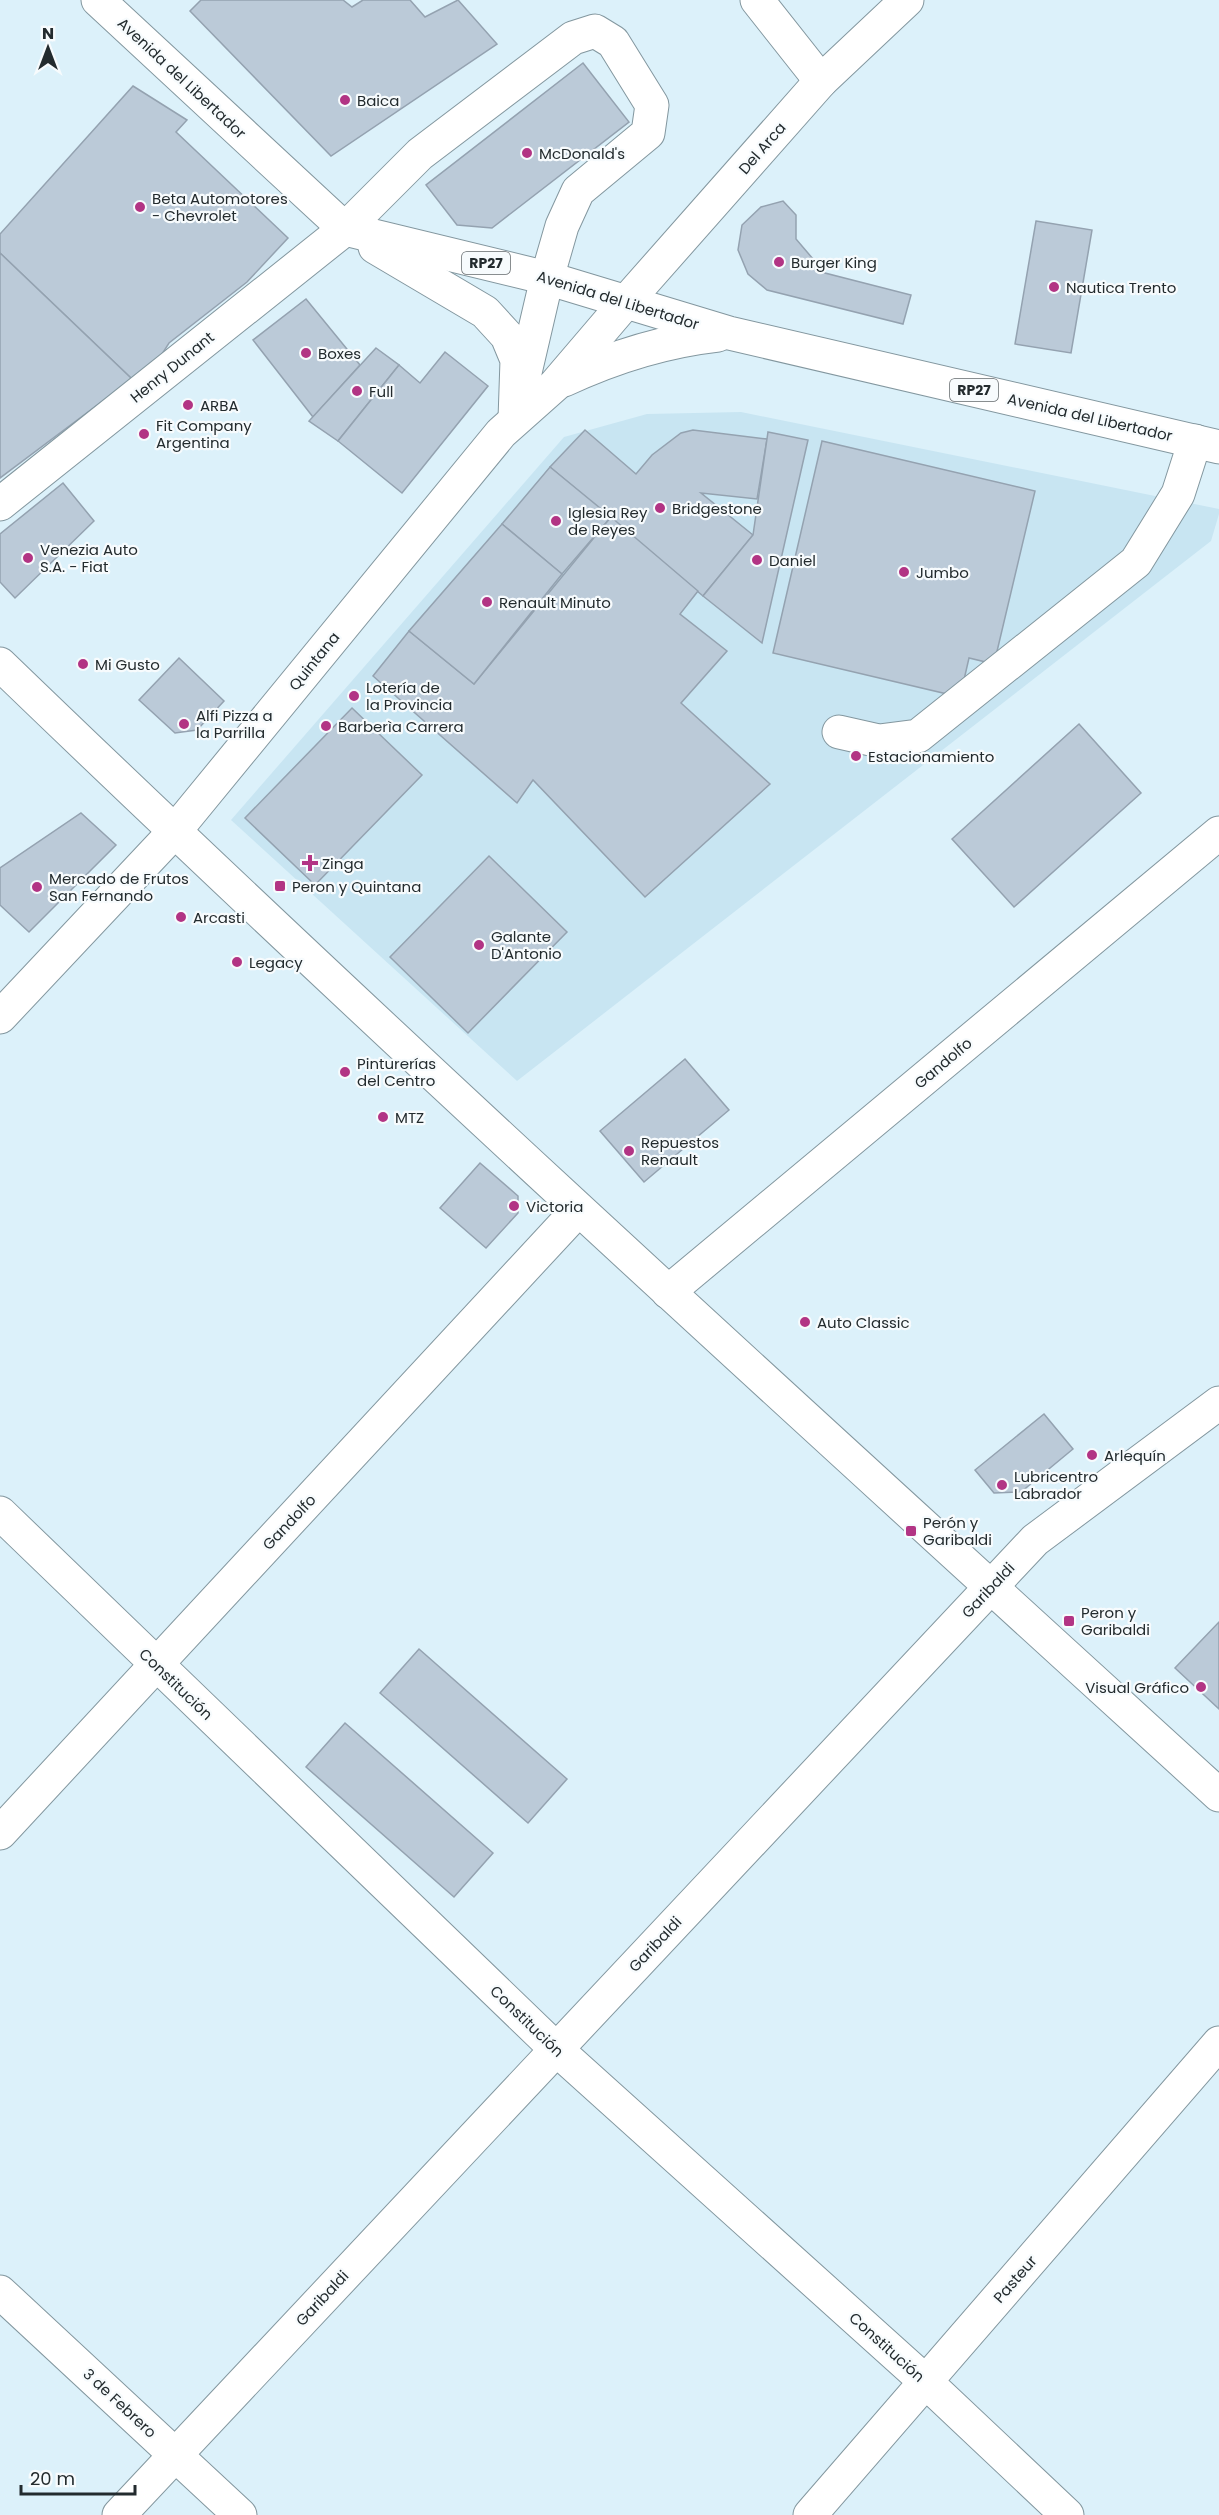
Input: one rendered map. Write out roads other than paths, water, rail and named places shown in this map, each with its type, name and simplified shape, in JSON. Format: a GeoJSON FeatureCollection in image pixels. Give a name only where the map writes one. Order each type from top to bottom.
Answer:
{"type":"FeatureCollection","features":[{"type":"Feature","properties":{"kind":"street","name":"Avenida del Libertador"},"geometry":{"type":"LineString","coordinates":[[98,0],[345,229],[547,278],[729,333],[1207,444]]}},
{"type":"Feature","properties":{"kind":"street"},"geometry":{"type":"LineString","coordinates":[[757,0],[821,81]]}},
{"type":"Feature","properties":{"kind":"street","name":"Del Arca"},"geometry":{"type":"LineString","coordinates":[[625,303],[821,81],[907,0]]}},
{"type":"Feature","properties":{"kind":"street","name":"Henry Dunant"},"geometry":{"type":"LineString","coordinates":[[0,504],[345,229],[420,154],[573,38],[596,31],[613,42],[652,105],[648,133],[578,192],[562,226],[547,278],[515,419]]}},
{"type":"Feature","properties":{"kind":"street","name":"RP27"},"geometry":{"type":"LineString","coordinates":[[345,229],[485,312],[500,328],[507,336],[517,360],[515,419]]}},
{"type":"Feature","properties":{"kind":"street","name":"Quintana"},"geometry":{"type":"LineString","coordinates":[[0,1017],[174,832],[501,433],[555,385],[625,303]]}},
{"type":"Feature","properties":{"kind":"street","name":"RP27"},"geometry":{"type":"LineString","coordinates":[[555,385],[590,368],[633,352],[692,338],[729,333]]}},
{"type":"Feature","properties":{"kind":"street"},"geometry":{"type":"LineString","coordinates":[[839,732],[879,741],[918,736],[1136,562],[1207,444]]}},
{"type":"Feature","properties":{"kind":"street"},"geometry":{"type":"LineString","coordinates":[[0,664],[174,832],[578,1210],[1219,1795]]}},
{"type":"Feature","properties":{"kind":"street","name":"Gandolfo"},"geometry":{"type":"LineString","coordinates":[[668,1292],[1219,833]]}},
{"type":"Feature","properties":{"kind":"street","name":"Gandolfo"},"geometry":{"type":"LineString","coordinates":[[0,1833],[578,1210]]}},
{"type":"Feature","properties":{"kind":"street","name":"Garibaldi"},"geometry":{"type":"LineString","coordinates":[[119,2515],[1035,1540],[1219,1403]]}},
{"type":"Feature","properties":{"kind":"street","name":"Constitución"},"geometry":{"type":"LineString","coordinates":[[0,1513],[556,2049],[926,2382],[1067,2515]]}},
{"type":"Feature","properties":{"kind":"street","name":"Pasteur"},"geometry":{"type":"LineString","coordinates":[[810,2515],[1219,2043]]}},
{"type":"Feature","properties":{"kind":"street","name":"3 de Febrero"},"geometry":{"type":"LineString","coordinates":[[0,2292],[240,2515]]}},
{"type":"Feature","properties":{"kind":"place","name":"Baica"},"geometry":{"type":"Point","coordinates":[345,100]}},
{"type":"Feature","properties":{"kind":"place","name":"McDonald's"},"geometry":{"type":"Point","coordinates":[527,153]}},
{"type":"Feature","properties":{"kind":"place","name":"Beta Automotores - Chevrolet"},"geometry":{"type":"Point","coordinates":[140,207]}},
{"type":"Feature","properties":{"kind":"place","name":"Burger King"},"geometry":{"type":"Point","coordinates":[779,262]}},
{"type":"Feature","properties":{"kind":"place","name":"Nautica Trento"},"geometry":{"type":"Point","coordinates":[1054,287]}},
{"type":"Feature","properties":{"kind":"place","name":"Boxes"},"geometry":{"type":"Point","coordinates":[306,353]}},
{"type":"Feature","properties":{"kind":"place","name":"Full"},"geometry":{"type":"Point","coordinates":[357,391]}},
{"type":"Feature","properties":{"kind":"place","name":"ARBA"},"geometry":{"type":"Point","coordinates":[188,405]}},
{"type":"Feature","properties":{"kind":"place","name":"Fit Company Argentina"},"geometry":{"type":"Point","coordinates":[144,434]}},
{"type":"Feature","properties":{"kind":"place","name":"Bridgestone"},"geometry":{"type":"Point","coordinates":[660,508]}},
{"type":"Feature","properties":{"kind":"place","name":"Iglesia Rey de Reyes"},"geometry":{"type":"Point","coordinates":[556,521]}},
{"type":"Feature","properties":{"kind":"place","name":"Venezia Auto S.A. - Fiat"},"geometry":{"type":"Point","coordinates":[28,558]}},
{"type":"Feature","properties":{"kind":"place","name":"Daniel"},"geometry":{"type":"Point","coordinates":[757,560]}},
{"type":"Feature","properties":{"kind":"place","name":"Jumbo"},"geometry":{"type":"Point","coordinates":[904,572]}},
{"type":"Feature","properties":{"kind":"place","name":"Renault Minuto"},"geometry":{"type":"Point","coordinates":[487,602]}},
{"type":"Feature","properties":{"kind":"place","name":"Mi Gusto"},"geometry":{"type":"Point","coordinates":[83,664]}},
{"type":"Feature","properties":{"kind":"place","name":"Lotería de la Provincia"},"geometry":{"type":"Point","coordinates":[354,696]}},
{"type":"Feature","properties":{"kind":"place","name":"Alfi Pizza a la Parrilla"},"geometry":{"type":"Point","coordinates":[184,724]}},
{"type":"Feature","properties":{"kind":"place","name":"Barberìa Carrera"},"geometry":{"type":"Point","coordinates":[326,726]}},
{"type":"Feature","properties":{"kind":"place","name":"Estacionamiento"},"geometry":{"type":"Point","coordinates":[856,756]}},
{"type":"Feature","properties":{"kind":"place","name":"Zinga"},"geometry":{"type":"Point","coordinates":[310,863]}},
{"type":"Feature","properties":{"kind":"place","name":"Peron y Quintana"},"geometry":{"type":"Point","coordinates":[280,886]}},
{"type":"Feature","properties":{"kind":"place","name":"Mercado de Frutos San Fernando"},"geometry":{"type":"Point","coordinates":[37,887]}},
{"type":"Feature","properties":{"kind":"place","name":"Arcasti"},"geometry":{"type":"Point","coordinates":[181,917]}},
{"type":"Feature","properties":{"kind":"place","name":"Galante D'Antonio"},"geometry":{"type":"Point","coordinates":[479,945]}},
{"type":"Feature","properties":{"kind":"place","name":"Legacy"},"geometry":{"type":"Point","coordinates":[237,962]}},
{"type":"Feature","properties":{"kind":"place","name":"Pinturerías del Centro"},"geometry":{"type":"Point","coordinates":[345,1072]}},
{"type":"Feature","properties":{"kind":"place","name":"MTZ"},"geometry":{"type":"Point","coordinates":[383,1117]}},
{"type":"Feature","properties":{"kind":"place","name":"Repuestos Renault"},"geometry":{"type":"Point","coordinates":[629,1151]}},
{"type":"Feature","properties":{"kind":"place","name":"Victoria"},"geometry":{"type":"Point","coordinates":[514,1206]}},
{"type":"Feature","properties":{"kind":"place","name":"Auto Classic"},"geometry":{"type":"Point","coordinates":[805,1322]}},
{"type":"Feature","properties":{"kind":"place","name":"Arlequín"},"geometry":{"type":"Point","coordinates":[1092,1455]}},
{"type":"Feature","properties":{"kind":"place","name":"Lubricentro Labrador"},"geometry":{"type":"Point","coordinates":[1002,1485]}},
{"type":"Feature","properties":{"kind":"place","name":"Perón y Garibaldi"},"geometry":{"type":"Point","coordinates":[911,1531]}},
{"type":"Feature","properties":{"kind":"place","name":"Peron y Garibaldi"},"geometry":{"type":"Point","coordinates":[1069,1621]}},
{"type":"Feature","properties":{"kind":"place","name":"Visual Gráfico"},"geometry":{"type":"Point","coordinates":[1201,1687]}}]}
